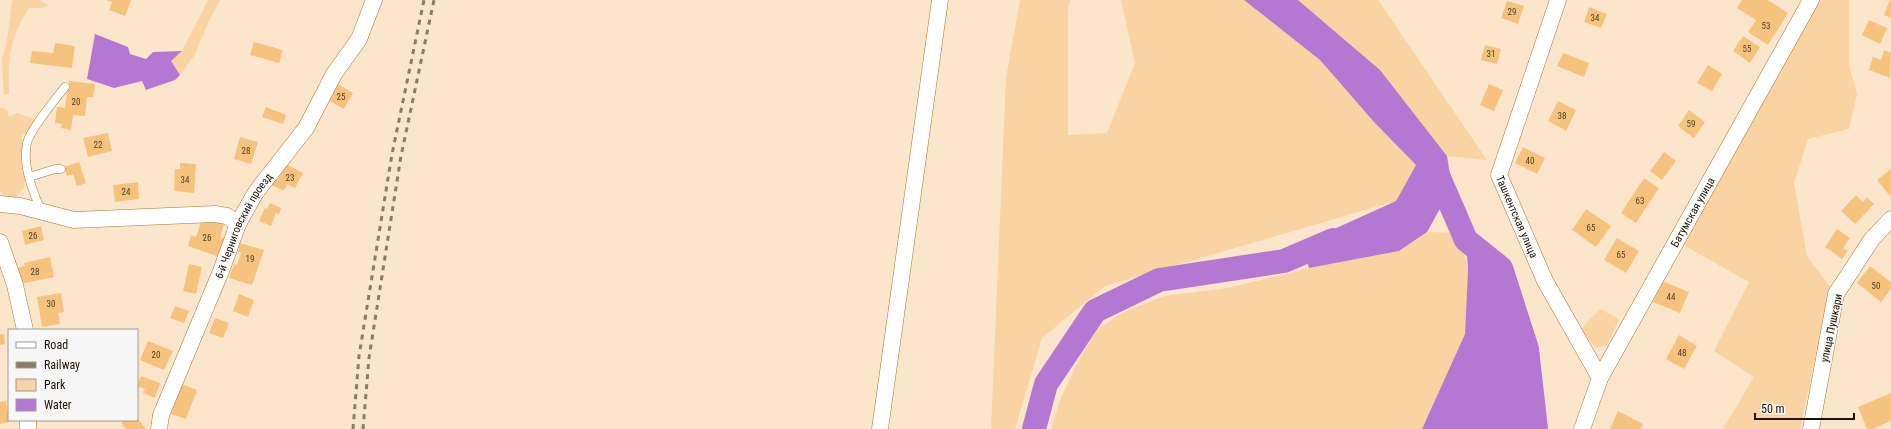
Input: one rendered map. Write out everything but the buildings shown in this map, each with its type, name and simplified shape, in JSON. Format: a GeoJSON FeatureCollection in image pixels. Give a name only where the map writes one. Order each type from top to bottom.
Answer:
{"type":"FeatureCollection","features":[{"type":"Feature","properties":{"kind":"street","name":"6-й Черниговский проезд"},"geometry":{"type":"LineString","coordinates":[[159,429],[161,415],[222,272],[238,224],[256,192],[306,128],[334,74],[359,39],[374,0]]}},
{"type":"Feature","properties":{"kind":"street"},"geometry":{"type":"LineString","coordinates":[[880,429],[940,0]]}},
{"type":"Feature","properties":{"kind":"street","name":"Ташкентская улица"},"geometry":{"type":"LineString","coordinates":[[1558,0],[1499,175],[1545,282],[1600,378]]}},
{"type":"Feature","properties":{"kind":"street","name":"Батумская улица"},"geometry":{"type":"LineString","coordinates":[[1582,429],[1600,378],[1804,2]]}},
{"type":"Feature","properties":{"kind":"street"},"geometry":{"type":"LineString","coordinates":[[0,204],[20,206],[74,220],[215,214],[227,216],[238,224]]}},
{"type":"Feature","properties":{"kind":"street","name":"улица Пушкари"},"geometry":{"type":"LineString","coordinates":[[1811,429],[1836,294],[1872,239],[1891,219]]}},
{"type":"Feature","properties":{"kind":"street"},"geometry":{"type":"LineString","coordinates":[[0,242],[15,285],[25,329]]}},
{"type":"Feature","properties":{"kind":"lane"},"geometry":{"type":"LineString","coordinates":[[41,212],[29,177],[26,156],[27,142],[49,107],[65,87]]}},
{"type":"Feature","properties":{"kind":"lane"},"geometry":{"type":"LineString","coordinates":[[29,177],[55,169],[61,169]]}},
{"type":"Feature","properties":{"kind":"green space"},"geometry":{"type":"Polygon","coordinates":[[[12,0],[39,0],[49,5],[42,8],[29,8],[22,19],[11,50],[9,94],[4,95],[2,60],[7,41],[12,0]]]}},
{"type":"Feature","properties":{"kind":"green space"},"geometry":{"type":"Polygon","coordinates":[[[208,0],[220,0],[208,23],[195,54],[180,75],[170,61],[182,51],[208,0]]]}},
{"type":"Feature","properties":{"kind":"green space"},"geometry":{"type":"Polygon","coordinates":[[[1020,0],[1070,0],[1068,8],[1068,135],[1107,133],[1135,63],[1121,0],[1244,0],[1320,60],[1374,122],[1416,165],[1396,201],[1105,286],[1042,338],[1015,429],[991,429],[1006,78],[1020,0]]]}},
{"type":"Feature","properties":{"kind":"green space"},"geometry":{"type":"Polygon","coordinates":[[[1298,0],[1378,0],[1487,160],[1447,156],[1380,70],[1298,0]]]}},
{"type":"Feature","properties":{"kind":"green space"},"geometry":{"type":"Polygon","coordinates":[[[1818,0],[1849,0],[1849,65],[1857,94],[1849,129],[1808,139],[1794,183],[1807,256],[1830,287],[1800,429],[1723,429],[1754,377],[1714,351],[1749,282],[1680,243],[1818,0]]]}},
{"type":"Feature","properties":{"kind":"green space"},"geometry":{"type":"Polygon","coordinates":[[[0,108],[7,109],[9,117],[17,113],[35,119],[30,132],[22,135],[22,147],[25,151],[25,186],[17,197],[8,199],[0,191],[0,108]]]}},
{"type":"Feature","properties":{"kind":"green space"},"geometry":{"type":"Polygon","coordinates":[[[1427,232],[1458,233],[1468,270],[1465,334],[1422,429],[1051,429],[1060,400],[1076,366],[1098,329],[1122,313],[1164,296],[1228,288],[1309,268],[1399,251],[1427,232]]]}},
{"type":"Feature","properties":{"kind":"green space"},"geometry":{"type":"Polygon","coordinates":[[[1600,309],[1619,319],[1607,345],[1596,348],[1581,329],[1600,309]]]}},
{"type":"Feature","properties":{"kind":"water"},"geometry":{"type":"Polygon","coordinates":[[[1244,0],[1298,0],[1380,70],[1447,156],[1452,187],[1427,232],[1399,251],[1309,268],[1301,244],[1396,201],[1416,165],[1374,122],[1320,60],[1244,0]]]}},
{"type":"Feature","properties":{"kind":"water"},"geometry":{"type":"Polygon","coordinates":[[[95,34],[128,47],[130,54],[146,59],[153,52],[182,51],[171,61],[180,75],[175,80],[146,90],[142,81],[114,88],[87,79],[95,34]]]}},
{"type":"Feature","properties":{"kind":"water"},"geometry":{"type":"Polygon","coordinates":[[[1466,240],[1502,268],[1527,349],[1536,429],[1422,429],[1465,334],[1468,270],[1466,240]]]}},
{"type":"Feature","properties":{"kind":"waterway"},"geometry":{"type":"LineString","coordinates":[[1434,166],[1466,240],[1501,268],[1527,349],[1536,429]]}},
{"type":"Feature","properties":{"kind":"waterway"},"geometry":{"type":"LineString","coordinates":[[1034,429],[1046,384],[1095,311],[1159,280],[1284,261],[1333,240]]}},
{"type":"Feature","properties":{"kind":"railway"},"geometry":{"type":"LineString","coordinates":[[353,429],[359,356],[392,154],[424,0]]}},
{"type":"Feature","properties":{"kind":"railway"},"geometry":{"type":"LineString","coordinates":[[363,429],[369,358],[401,156],[434,0]]}}]}
